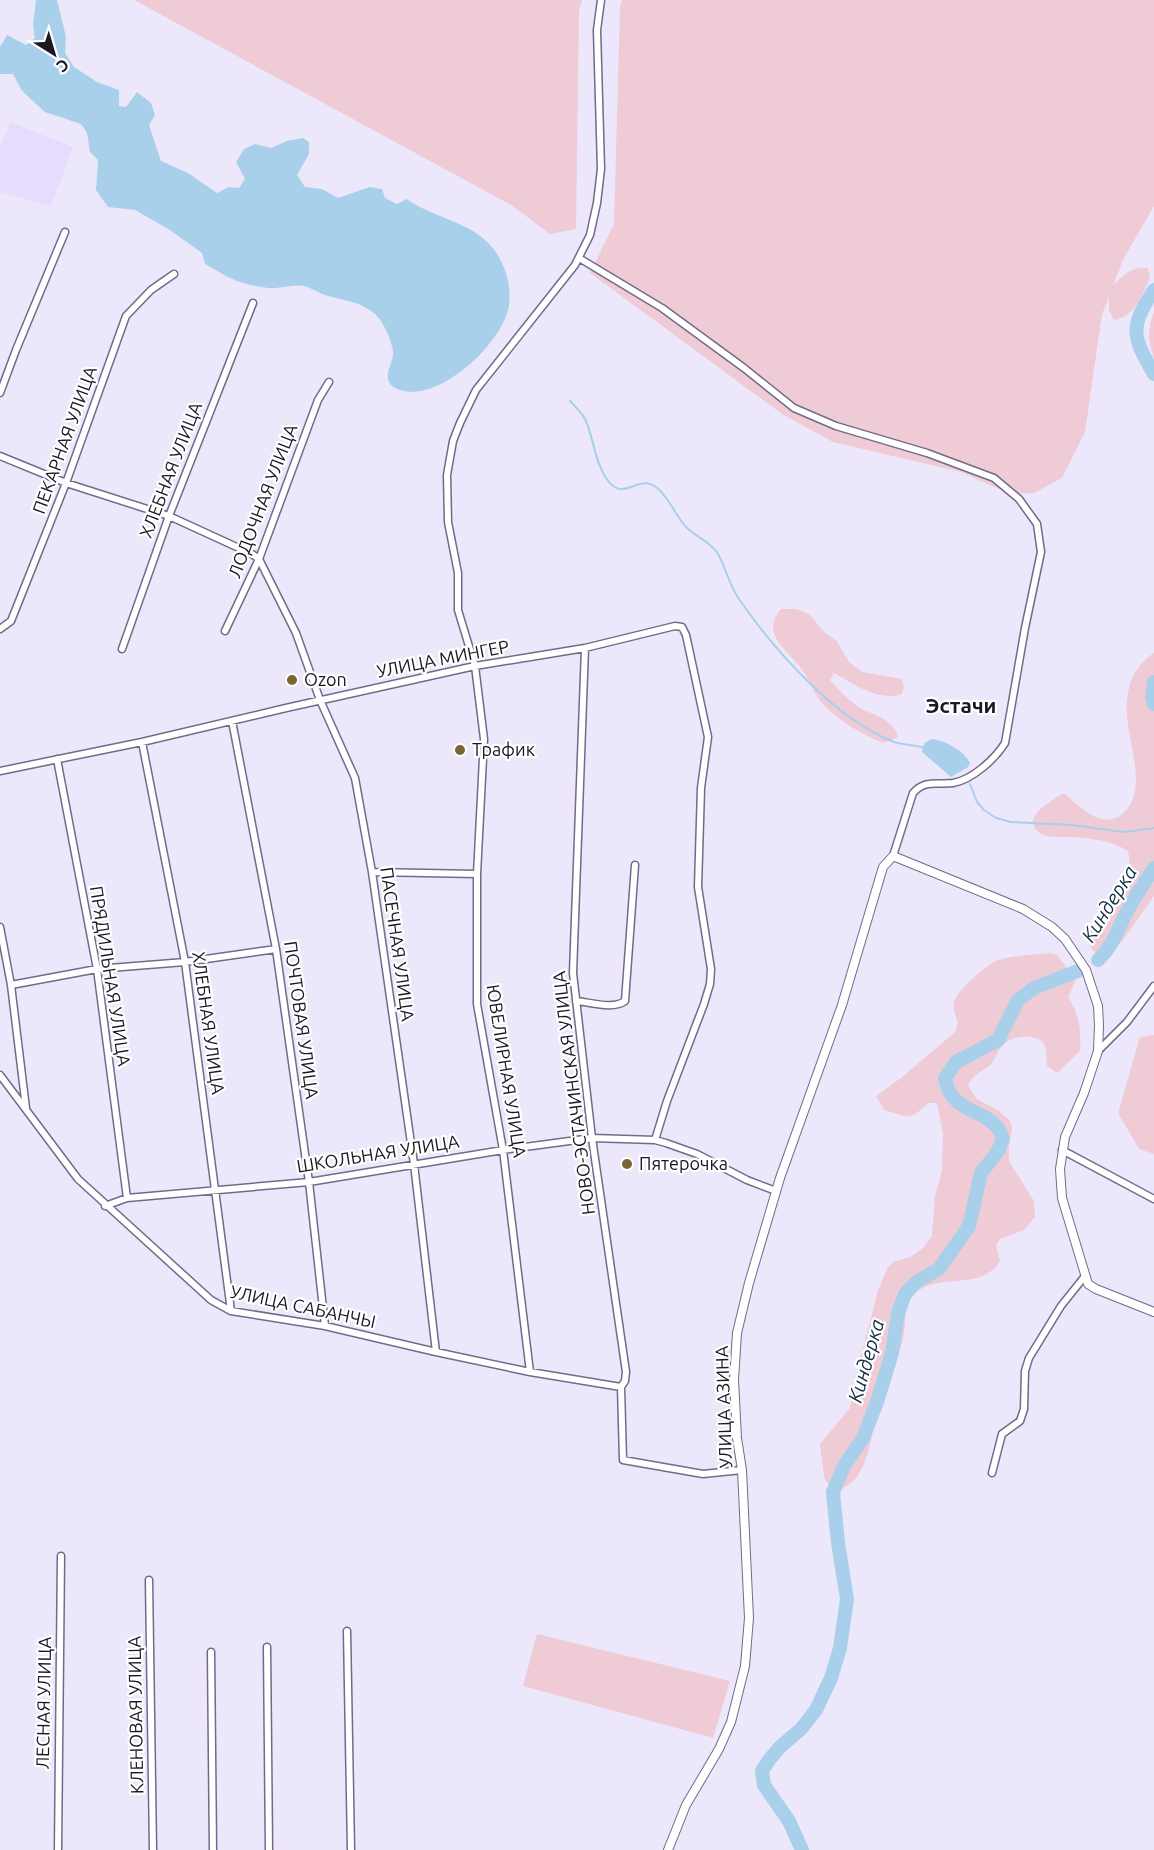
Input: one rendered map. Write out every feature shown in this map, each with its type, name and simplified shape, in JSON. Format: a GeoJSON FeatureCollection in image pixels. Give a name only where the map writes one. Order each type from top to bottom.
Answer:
{"type":"FeatureCollection","features":[{"type":"Feature","properties":{"kind":"street","name":"ЮВЕЛИРНАЯ УЛИЦА"},"geometry":{"type":"LineString","coordinates":[[530,1372],[503,1150],[477,1004],[477,873],[484,739],[475,666],[459,610],[458,573],[448,522],[447,475],[453,441],[476,390],[575,265],[590,235],[601,169],[597,30],[601,0]]}},
{"type":"Feature","properties":{"kind":"street"},"geometry":{"type":"LineString","coordinates":[[0,393],[65,232]]}},
{"type":"Feature","properties":{"kind":"street"},"geometry":{"type":"LineString","coordinates":[[579,258],[662,308],[794,408],[836,426],[927,453],[994,478],[1019,499],[1037,524],[1041,552],[1039,566],[1025,628],[1005,743],[996,757],[983,768],[955,783],[920,785],[913,793],[893,856],[1023,909],[1052,927],[1078,957],[1092,986],[1098,1005],[1100,1025],[1098,1051],[1062,1150],[1060,1169],[1062,1198],[1088,1284],[1154,1312]]}},
{"type":"Feature","properties":{"kind":"street","name":"ПЕКАРНАЯ УЛИЦА"},"geometry":{"type":"LineString","coordinates":[[0,629],[11,621],[66,483],[126,316],[150,290],[174,274]]}},
{"type":"Feature","properties":{"kind":"street","name":"ХЛЕБНАЯ УЛИЦА"},"geometry":{"type":"LineString","coordinates":[[122,649],[169,516],[253,303]]}},
{"type":"Feature","properties":{"kind":"street","name":"ЛОДОЧНАЯ УЛИЦА"},"geometry":{"type":"LineString","coordinates":[[225,631],[260,559],[318,400],[329,382]]}},
{"type":"Feature","properties":{"kind":"street"},"geometry":{"type":"LineString","coordinates":[[0,456],[66,483],[169,516],[260,559]]}},
{"type":"Feature","properties":{"kind":"street","name":"ПАСЕЧНАЯ УЛИЦА"},"geometry":{"type":"LineString","coordinates":[[260,559],[297,633],[320,700],[355,778],[372,872],[414,1164],[436,1352]]}},
{"type":"Feature","properties":{"kind":"street","name":"УЛИЦА МИНГЕР"},"geometry":{"type":"LineString","coordinates":[[0,771],[142,742],[475,666],[585,648],[675,626],[682,627],[686,634],[708,736],[701,788],[698,887],[711,969],[710,984],[655,1140]]}},
{"type":"Feature","properties":{"kind":"street","name":"НОВО-ЭСТАЧИНСКАЯ УЛИЦА"},"geometry":{"type":"LineString","coordinates":[[585,648],[573,973],[592,1137],[626,1372],[625,1381],[621,1387]]}},
{"type":"Feature","properties":{"kind":"street","name":"ПОЧТОВАЯ УЛИЦА"},"geometry":{"type":"LineString","coordinates":[[232,721],[276,950],[309,1182],[325,1326]]}},
{"type":"Feature","properties":{"kind":"street","name":"ХЛЕБНАЯ УЛИЦА"},"geometry":{"type":"LineString","coordinates":[[142,742],[185,962],[231,1311]]}},
{"type":"Feature","properties":{"kind":"street","name":"ПРЯДИЛЬНАЯ УЛИЦА"},"geometry":{"type":"LineString","coordinates":[[57,759],[97,969],[127,1198]]}},
{"type":"Feature","properties":{"kind":"street","name":"УЛИЦА АЗИНА"},"geometry":{"type":"LineString","coordinates":[[668,1850],[686,1805],[719,1749],[731,1722],[745,1666],[749,1617],[742,1470],[735,1409],[736,1334],[776,1191],[842,1005],[883,867],[893,856]]}},
{"type":"Feature","properties":{"kind":"street"},"geometry":{"type":"LineString","coordinates":[[576,1001],[612,1005],[624,1001],[635,865]]}},
{"type":"Feature","properties":{"kind":"street"},"geometry":{"type":"LineString","coordinates":[[372,872],[477,873]]}},
{"type":"Feature","properties":{"kind":"street"},"geometry":{"type":"LineString","coordinates":[[0,927],[11,985],[26,1109]]}},
{"type":"Feature","properties":{"kind":"street"},"geometry":{"type":"LineString","coordinates":[[11,985],[97,969],[185,962],[276,950]]}},
{"type":"Feature","properties":{"kind":"street"},"geometry":{"type":"LineString","coordinates":[[1098,1051],[1127,1022],[1154,986]]}},
{"type":"Feature","properties":{"kind":"street","name":"УЛИЦА САБАНЧЫ"},"geometry":{"type":"LineString","coordinates":[[0,1075],[78,1179],[105,1206],[211,1300],[231,1311],[325,1326],[530,1372],[621,1387]]}},
{"type":"Feature","properties":{"kind":"street","name":"ШКОЛЬНАЯ УЛИЦА"},"geometry":{"type":"LineString","coordinates":[[105,1206],[127,1198],[309,1182],[592,1137],[655,1140],[697,1154],[747,1180],[776,1191]]}},
{"type":"Feature","properties":{"kind":"street"},"geometry":{"type":"LineString","coordinates":[[1062,1150],[1154,1199]]}},
{"type":"Feature","properties":{"kind":"street"},"geometry":{"type":"LineString","coordinates":[[992,1473],[1002,1434],[1020,1421],[1024,1409],[1025,1371],[1029,1358],[1061,1306],[1085,1276]]}},
{"type":"Feature","properties":{"kind":"street"},"geometry":{"type":"LineString","coordinates":[[621,1387],[623,1460],[703,1474],[742,1470]]}},
{"type":"Feature","properties":{"kind":"street","name":"ЛЕСНАЯ УЛИЦА"},"geometry":{"type":"LineString","coordinates":[[58,1850],[61,1556]]}},
{"type":"Feature","properties":{"kind":"street","name":"КЛЕНОВАЯ УЛИЦА"},"geometry":{"type":"LineString","coordinates":[[149,1580],[153,1850]]}},
{"type":"Feature","properties":{"kind":"street"},"geometry":{"type":"LineString","coordinates":[[347,1631],[351,1850]]}},
{"type":"Feature","properties":{"kind":"street"},"geometry":{"type":"LineString","coordinates":[[267,1647],[269,1850]]}},
{"type":"Feature","properties":{"kind":"street"},"geometry":{"type":"LineString","coordinates":[[211,1652],[213,1850]]}},
{"type":"Feature","properties":{"kind":"shaded area"},"geometry":{"type":"Polygon","coordinates":[[[134,0],[582,0],[579,11],[576,229],[550,234],[511,205],[134,0]]]}},
{"type":"Feature","properties":{"kind":"shaded area"},"geometry":{"type":"Polygon","coordinates":[[[622,0],[1154,0],[1154,206],[1124,258],[1113,285],[1128,272],[1137,268],[1148,268],[1150,278],[1133,310],[1121,318],[1114,320],[1109,311],[1109,297],[1102,314],[1085,432],[1062,478],[1034,493],[1010,494],[961,472],[833,442],[782,414],[590,273],[614,224],[622,0]]]}},
{"type":"Feature","properties":{"kind":"shaded area"},"geometry":{"type":"Polygon","coordinates":[[[10,122],[73,147],[51,206],[0,192],[0,149],[10,122]]]}},
{"type":"Feature","properties":{"kind":"shaded area"},"geometry":{"type":"Polygon","coordinates":[[[1154,311],[1154,358],[1149,334],[1154,311]]]}},
{"type":"Feature","properties":{"kind":"shaded area"},"geometry":{"type":"Polygon","coordinates":[[[781,609],[797,609],[810,615],[825,633],[837,641],[849,662],[862,672],[902,679],[904,686],[902,694],[893,696],[867,691],[834,673],[830,680],[862,709],[884,719],[893,726],[898,737],[883,743],[858,731],[827,709],[803,671],[777,640],[773,626],[781,609]]]}},
{"type":"Feature","properties":{"kind":"shaded area"},"geometry":{"type":"Polygon","coordinates":[[[1154,653],[1154,896],[1115,948],[1096,954],[1089,942],[1088,931],[1095,921],[1107,911],[1126,883],[1129,868],[1128,851],[1099,840],[1046,836],[1034,827],[1033,821],[1040,810],[1064,793],[1090,814],[1105,820],[1120,816],[1130,805],[1135,792],[1136,777],[1127,713],[1128,692],[1132,678],[1139,667],[1154,653]]]}},
{"type":"Feature","properties":{"kind":"shaded area"},"geometry":{"type":"Polygon","coordinates":[[[1050,953],[1057,955],[1076,980],[1068,997],[1079,1023],[1080,1051],[1057,1073],[1047,1066],[1046,1048],[1043,1043],[1029,1037],[1012,1039],[1002,1046],[991,1064],[975,1076],[968,1086],[977,1099],[999,1111],[1011,1122],[1009,1161],[1034,1201],[1035,1217],[1024,1230],[1000,1239],[996,1245],[1000,1261],[986,1275],[930,1285],[909,1297],[901,1346],[880,1395],[872,1438],[862,1468],[855,1480],[845,1487],[831,1490],[824,1477],[820,1444],[850,1408],[878,1290],[888,1267],[923,1248],[932,1236],[935,1196],[942,1170],[943,1134],[937,1103],[928,1103],[917,1113],[904,1116],[884,1110],[876,1096],[955,1032],[958,1024],[954,1001],[978,974],[994,962],[1050,953]]]}},
{"type":"Feature","properties":{"kind":"shaded area"},"geometry":{"type":"Polygon","coordinates":[[[1154,1035],[1154,1154],[1139,1149],[1118,1113],[1140,1037],[1154,1035]]]}},
{"type":"Feature","properties":{"kind":"shaded area"},"geometry":{"type":"Polygon","coordinates":[[[537,1634],[730,1681],[713,1738],[523,1686],[537,1634]]]}},
{"type":"Feature","properties":{"kind":"water"},"geometry":{"type":"Polygon","coordinates":[[[36,0],[57,0],[66,37],[65,53],[74,67],[97,82],[119,90],[119,106],[126,107],[137,92],[151,103],[155,115],[149,125],[161,161],[188,173],[217,193],[229,187],[239,188],[245,179],[236,162],[244,149],[255,144],[271,148],[287,141],[303,138],[309,142],[309,154],[297,175],[305,187],[322,189],[338,198],[370,187],[382,189],[385,198],[397,204],[407,199],[472,230],[481,237],[499,258],[506,273],[510,297],[505,320],[483,352],[451,379],[416,392],[400,390],[389,382],[388,372],[393,351],[389,337],[381,322],[369,310],[358,304],[325,295],[304,286],[268,288],[237,281],[205,264],[202,253],[170,230],[135,210],[108,207],[96,190],[98,160],[90,152],[87,133],[81,124],[45,112],[22,91],[13,74],[0,74],[0,47],[7,35],[26,45],[35,38],[33,25],[36,0]]]}},
{"type":"Feature","properties":{"kind":"water"},"geometry":{"type":"Polygon","coordinates":[[[933,739],[949,744],[958,750],[970,763],[968,767],[951,777],[922,752],[924,744],[933,739]]]}},
{"type":"Feature","properties":{"kind":"waterway","name":"Киндерка"},"geometry":{"type":"LineString","coordinates":[[1154,290],[1140,314],[1136,332],[1141,350],[1154,374]]}},
{"type":"Feature","properties":{"kind":"waterway"},"geometry":{"type":"LineString","coordinates":[[570,401],[585,419],[599,464],[606,478],[613,486],[620,489],[641,484],[649,484],[657,488],[687,528],[715,550],[739,599],[753,619],[808,681],[828,700],[872,731],[894,742],[925,748]]}},
{"type":"Feature","properties":{"kind":"waterway","name":"Киндерка"},"geometry":{"type":"LineString","coordinates":[[1154,682],[1152,696],[1154,704]]}},
{"type":"Feature","properties":{"kind":"waterway"},"geometry":{"type":"LineString","coordinates":[[970,784],[977,802],[984,810],[996,818],[1011,822],[1072,825],[1124,832],[1154,828]]}},
{"type":"Feature","properties":{"kind":"waterway","name":"Киндерка"},"geometry":{"type":"LineString","coordinates":[[1098,960],[1113,941],[1125,915],[1154,868]]}},
{"type":"Feature","properties":{"kind":"waterway","name":"Киндерка"},"geometry":{"type":"LineString","coordinates":[[802,1850],[789,1821],[764,1785],[762,1771],[780,1747],[801,1729],[816,1710],[831,1678],[840,1648],[847,1599],[833,1492],[844,1466],[863,1438],[877,1402],[892,1353],[898,1313],[905,1294],[916,1282],[939,1269],[969,1226],[981,1173],[998,1151],[1003,1139],[991,1121],[955,1100],[945,1078],[956,1062],[998,1040],[1018,1000],[1034,988],[1078,971]]}},
{"type":"Feature","properties":{"kind":"place","name":"Ozon"},"geometry":{"type":"Point","coordinates":[292,680]}},
{"type":"Feature","properties":{"kind":"place","name":"Трафик"},"geometry":{"type":"Point","coordinates":[460,750]}},
{"type":"Feature","properties":{"kind":"place","name":"Пятерочка"},"geometry":{"type":"Point","coordinates":[627,1164]}},
{"type":"Feature","properties":{"kind":"district","name":"Эстачи"},"geometry":{"type":"Point","coordinates":[961,706]}}]}
